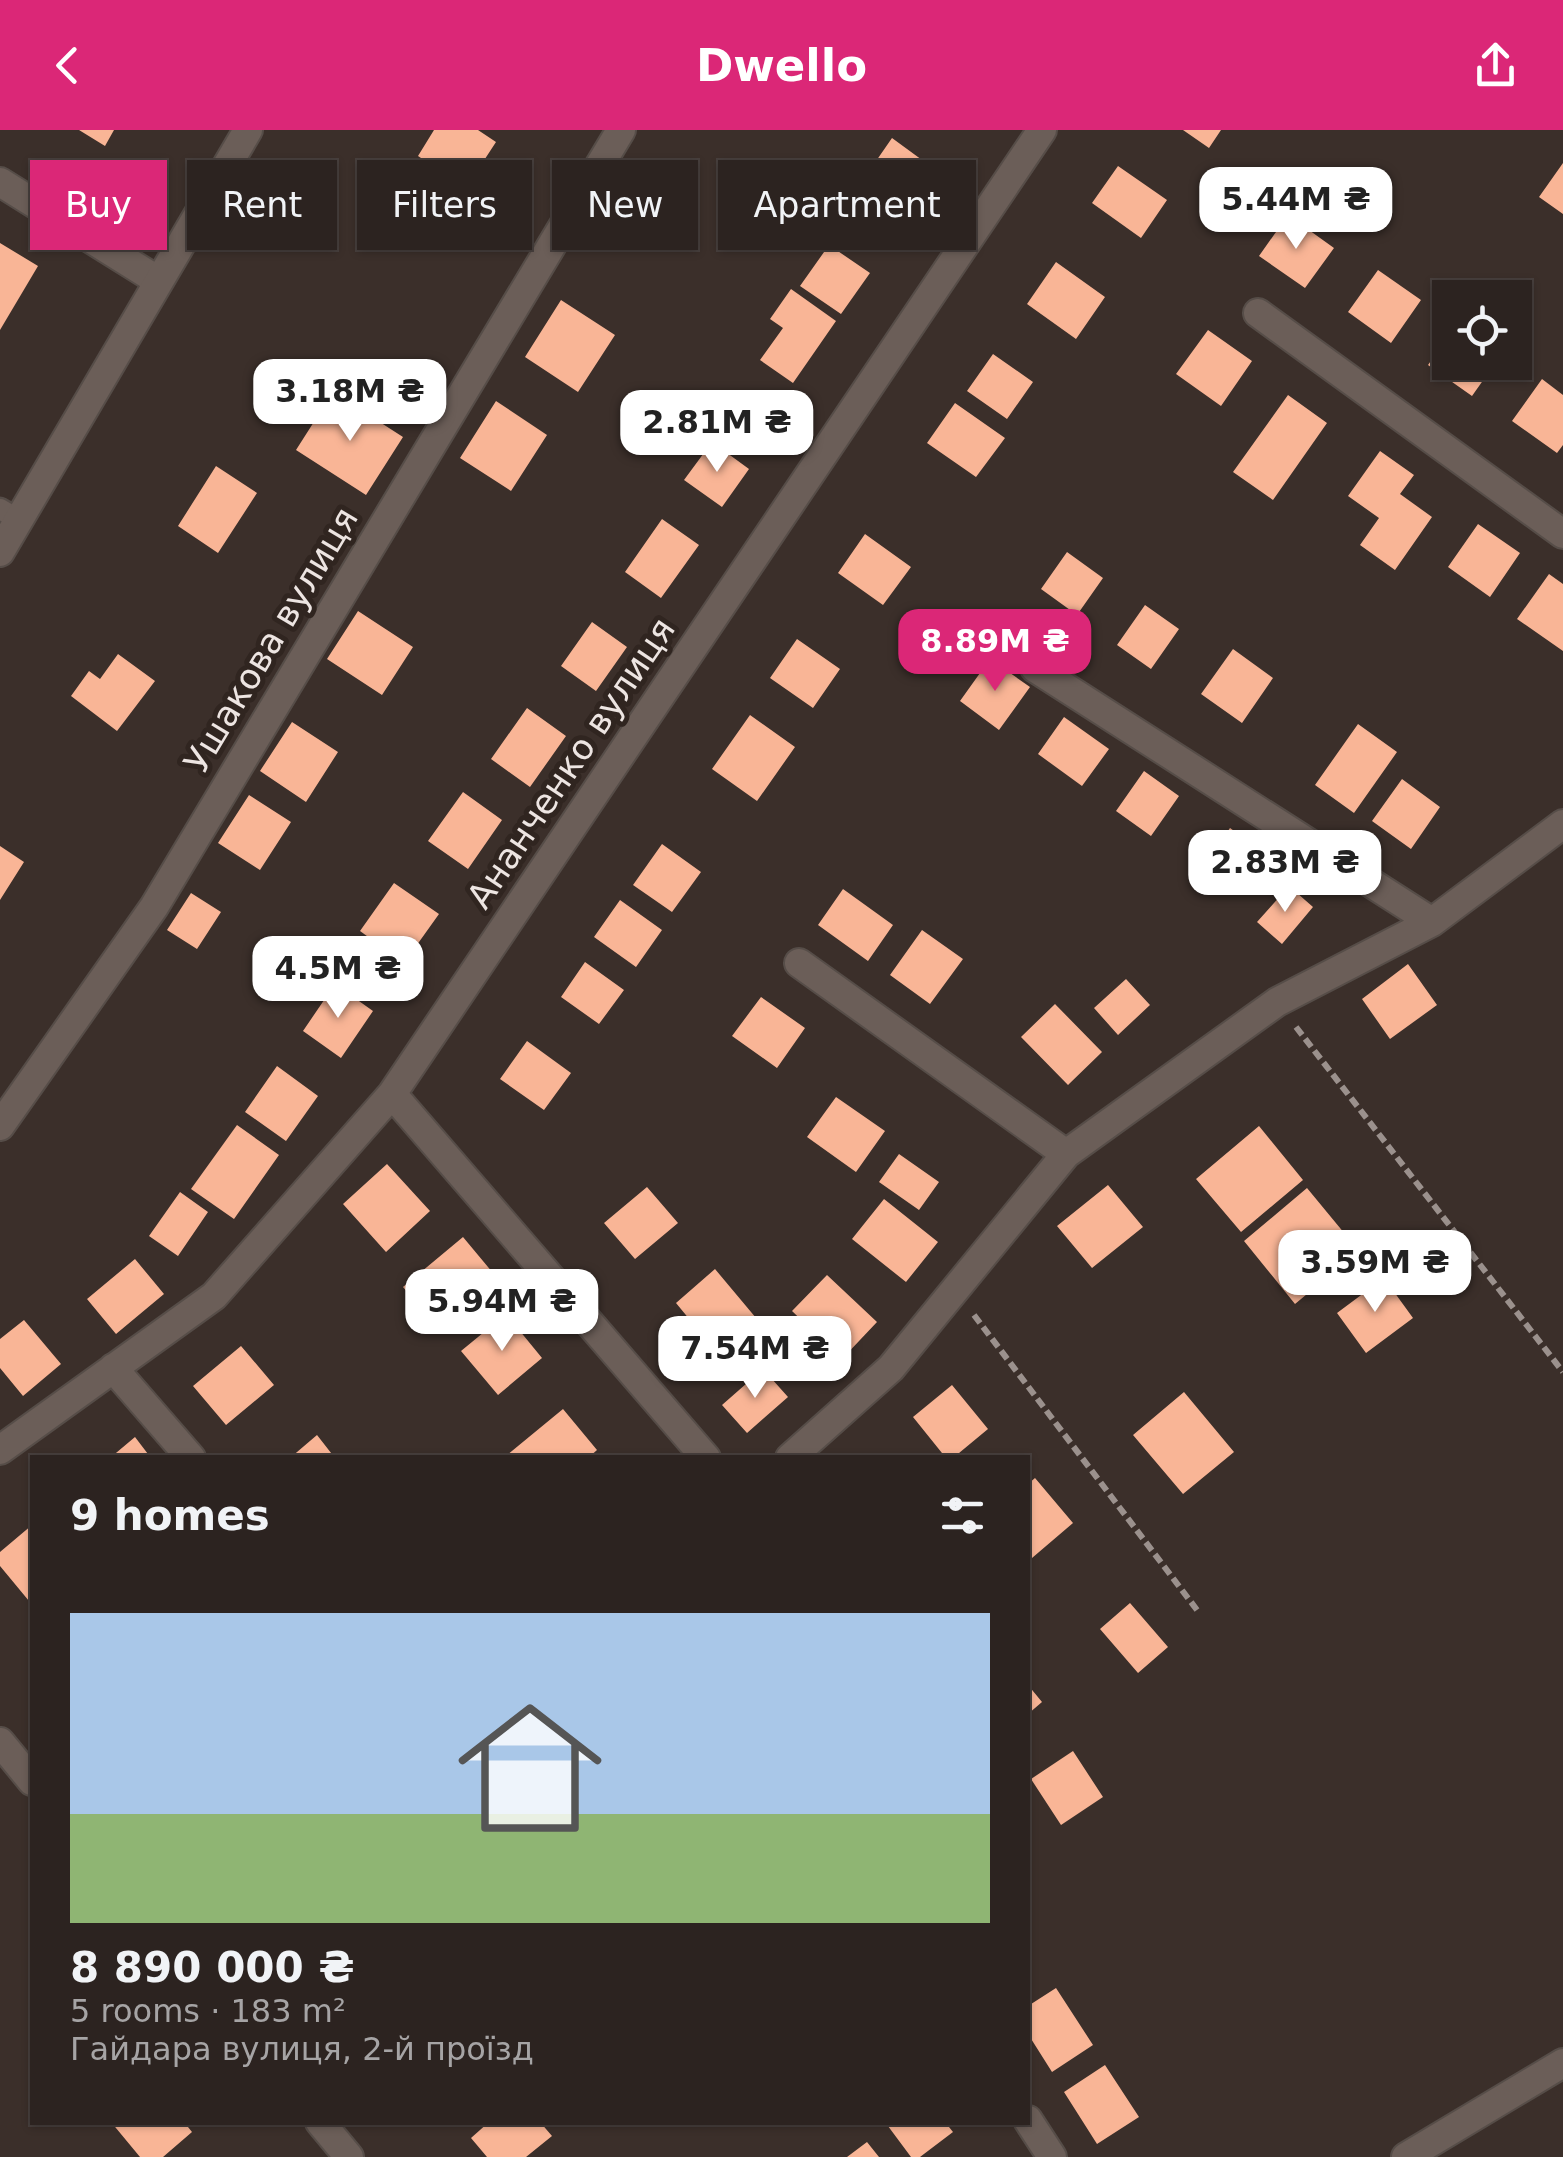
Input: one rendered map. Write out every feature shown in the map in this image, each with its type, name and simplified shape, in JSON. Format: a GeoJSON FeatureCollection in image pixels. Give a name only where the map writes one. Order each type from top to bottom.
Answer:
{"type":"FeatureCollection","features":[{"type":"Feature","properties":{"kind":"street"},"geometry":{"type":"LineString","coordinates":[[0,552],[9,515],[248,130]]}},
{"type":"Feature","properties":{"kind":"street","name":"Ушакова вулиця"},"geometry":{"type":"LineString","coordinates":[[0,1126],[154,907],[621,130]]}},
{"type":"Feature","properties":{"kind":"street","name":"Ананченко вулиця"},"geometry":{"type":"LineString","coordinates":[[0,1450],[214,1296],[392,1094],[1042,130]]}},
{"type":"Feature","properties":{"kind":"street"},"geometry":{"type":"LineString","coordinates":[[0,182],[157,280]]}},
{"type":"Feature","properties":{"kind":"street"},"geometry":{"type":"LineString","coordinates":[[1258,313],[1563,534]]}},
{"type":"Feature","properties":{"kind":"street"},"geometry":{"type":"LineString","coordinates":[[1036,668],[1432,922]]}},
{"type":"Feature","properties":{"kind":"street"},"geometry":{"type":"LineString","coordinates":[[793,1455],[891,1368],[1066,1154],[1277,1002],[1432,922],[1563,824]]}},
{"type":"Feature","properties":{"kind":"street"},"geometry":{"type":"LineString","coordinates":[[800,963],[1066,1154]]}},
{"type":"Feature","properties":{"kind":"street"},"geometry":{"type":"LineString","coordinates":[[392,1094],[703,1455]]}},
{"type":"Feature","properties":{"kind":"street"},"geometry":{"type":"LineString","coordinates":[[113,1368],[188,1455]]}},
{"type":"Feature","properties":{"kind":"street"},"geometry":{"type":"LineString","coordinates":[[0,1742],[30,1779]]}},
{"type":"Feature","properties":{"kind":"street"},"geometry":{"type":"LineString","coordinates":[[1406,2157],[1563,2063]]}},
{"type":"Feature","properties":{"kind":"street"},"geometry":{"type":"LineString","coordinates":[[1030,2123],[1052,2157]]}},
{"type":"Feature","properties":{"kind":"street"},"geometry":{"type":"LineString","coordinates":[[322,2125],[349,2157]]}},
{"type":"Feature","properties":{"kind":"path"},"geometry":{"type":"LineString","coordinates":[[1277,1002],[1563,1372]]}},
{"type":"Feature","properties":{"kind":"path"},"geometry":{"type":"LineString","coordinates":[[955,1290],[1197,1610]]}},
{"type":"Feature","properties":{"kind":"building"},"geometry":{"type":"Polygon","coordinates":[[[79,130],[114,130],[105,146],[79,130]]]}},
{"type":"Feature","properties":{"kind":"building"},"geometry":{"type":"Polygon","coordinates":[[[434,130],[478,130],[496,142],[484,160],[424,160],[418,156],[434,130]]]}},
{"type":"Feature","properties":{"kind":"building"},"geometry":{"type":"Polygon","coordinates":[[[1183,130],[1221,130],[1209,148],[1183,130]]]}},
{"type":"Feature","properties":{"kind":"building"},"geometry":{"type":"Polygon","coordinates":[[[892,138],[922,160],[877,160],[892,138]]]}},
{"type":"Feature","properties":{"kind":"building"},"geometry":{"type":"Polygon","coordinates":[[[1563,163],[1563,214],[1539,197],[1563,163]]]}},
{"type":"Feature","properties":{"kind":"building"},"geometry":{"type":"Polygon","coordinates":[[[1118,166],[1167,200],[1141,238],[1092,203],[1118,166]]]}},
{"type":"Feature","properties":{"kind":"building"},"geometry":{"type":"Polygon","coordinates":[[[1288,215],[1334,248],[1305,288],[1259,256],[1288,215]]]}},
{"type":"Feature","properties":{"kind":"building"},"geometry":{"type":"Polygon","coordinates":[[[0,243],[38,266],[0,330],[0,243]]]}},
{"type":"Feature","properties":{"kind":"building"},"geometry":{"type":"Polygon","coordinates":[[[825,250],[836,250],[870,273],[841,314],[800,286],[825,250]]]}},
{"type":"Feature","properties":{"kind":"building"},"geometry":{"type":"Polygon","coordinates":[[[1056,262],[1105,297],[1076,339],[1027,304],[1056,262]]]}},
{"type":"Feature","properties":{"kind":"building"},"geometry":{"type":"Polygon","coordinates":[[[1378,270],[1421,300],[1391,343],[1348,312],[1378,270]]]}},
{"type":"Feature","properties":{"kind":"building"},"geometry":{"type":"Polygon","coordinates":[[[791,289],[836,321],[793,383],[760,360],[783,328],[770,319],[791,289]]]}},
{"type":"Feature","properties":{"kind":"building"},"geometry":{"type":"Polygon","coordinates":[[[561,300],[615,335],[578,392],[525,357],[561,300]]]}},
{"type":"Feature","properties":{"kind":"building"},"geometry":{"type":"Polygon","coordinates":[[[1208,330],[1252,361],[1221,406],[1176,374],[1208,330]]]}},
{"type":"Feature","properties":{"kind":"building"},"geometry":{"type":"Polygon","coordinates":[[[993,354],[1033,382],[1007,419],[967,391],[993,354]]]}},
{"type":"Feature","properties":{"kind":"building"},"geometry":{"type":"Polygon","coordinates":[[[1542,379],[1563,395],[1563,445],[1557,453],[1512,421],[1542,379]]]}},
{"type":"Feature","properties":{"kind":"building"},"geometry":{"type":"Polygon","coordinates":[[[1449,380],[1483,380],[1472,396],[1449,380]]]}},
{"type":"Feature","properties":{"kind":"building"},"geometry":{"type":"Polygon","coordinates":[[[333,392],[403,437],[366,495],[296,450],[333,392]]]}},
{"type":"Feature","properties":{"kind":"building"},"geometry":{"type":"Polygon","coordinates":[[[1288,395],[1327,423],[1273,500],[1233,472],[1288,395]]]}},
{"type":"Feature","properties":{"kind":"building"},"geometry":{"type":"Polygon","coordinates":[[[496,401],[547,435],[511,491],[460,458],[496,401]]]}},
{"type":"Feature","properties":{"kind":"building"},"geometry":{"type":"Polygon","coordinates":[[[955,403],[1005,438],[976,477],[927,443],[955,403]]]}},
{"type":"Feature","properties":{"kind":"building"},"geometry":{"type":"Polygon","coordinates":[[[712,442],[749,469],[722,507],[684,480],[712,442]]]}},
{"type":"Feature","properties":{"kind":"building"},"geometry":{"type":"Polygon","coordinates":[[[1380,451],[1414,475],[1400,494],[1432,517],[1395,570],[1360,545],[1379,518],[1348,496],[1380,451]]]}},
{"type":"Feature","properties":{"kind":"building"},"geometry":{"type":"Polygon","coordinates":[[[216,466],[257,493],[218,553],[178,526],[216,466]]]}},
{"type":"Feature","properties":{"kind":"building"},"geometry":{"type":"Polygon","coordinates":[[[662,519],[699,545],[661,598],[625,572],[662,519]]]}},
{"type":"Feature","properties":{"kind":"building"},"geometry":{"type":"Polygon","coordinates":[[[1478,524],[1520,553],[1490,597],[1448,567],[1478,524]]]}},
{"type":"Feature","properties":{"kind":"building"},"geometry":{"type":"Polygon","coordinates":[[[865,534],[911,567],[883,605],[838,573],[865,534]]]}},
{"type":"Feature","properties":{"kind":"building"},"geometry":{"type":"Polygon","coordinates":[[[1067,552],[1103,578],[1077,615],[1041,589],[1067,552]]]}},
{"type":"Feature","properties":{"kind":"building"},"geometry":{"type":"Polygon","coordinates":[[[1549,574],[1563,584],[1563,651],[1517,619],[1549,574]]]}},
{"type":"Feature","properties":{"kind":"building"},"geometry":{"type":"Polygon","coordinates":[[[1145,605],[1179,629],[1151,669],[1117,645],[1145,605]]]}},
{"type":"Feature","properties":{"kind":"building"},"geometry":{"type":"Polygon","coordinates":[[[358,611],[413,647],[382,695],[327,659],[358,611]]]}},
{"type":"Feature","properties":{"kind":"building"},"geometry":{"type":"Polygon","coordinates":[[[592,622],[627,647],[596,691],[561,666],[592,622]]]}},
{"type":"Feature","properties":{"kind":"building"},"geometry":{"type":"Polygon","coordinates":[[[797,639],[840,669],[813,708],[770,678],[797,639]]]}},
{"type":"Feature","properties":{"kind":"building"},"geometry":{"type":"Polygon","coordinates":[[[1233,649],[1273,678],[1242,723],[1201,694],[1233,649]]]}},
{"type":"Feature","properties":{"kind":"building"},"geometry":{"type":"Polygon","coordinates":[[[118,654],[155,681],[117,731],[71,696],[89,671],[100,679],[118,654]]]}},
{"type":"Feature","properties":{"kind":"building"},"geometry":{"type":"Polygon","coordinates":[[[990,659],[1030,687],[999,730],[960,701],[990,659]]]}},
{"type":"Feature","properties":{"kind":"building"},"geometry":{"type":"Polygon","coordinates":[[[527,708],[566,736],[530,787],[491,759],[527,708]]]}},
{"type":"Feature","properties":{"kind":"building"},"geometry":{"type":"Polygon","coordinates":[[[750,715],[795,747],[757,801],[712,769],[750,715]]]}},
{"type":"Feature","properties":{"kind":"building"},"geometry":{"type":"Polygon","coordinates":[[[1064,717],[1109,749],[1082,786],[1038,754],[1064,717]]]}},
{"type":"Feature","properties":{"kind":"building"},"geometry":{"type":"Polygon","coordinates":[[[292,722],[338,752],[306,802],[260,771],[292,722]]]}},
{"type":"Feature","properties":{"kind":"building"},"geometry":{"type":"Polygon","coordinates":[[[1358,724],[1397,752],[1354,813],[1315,785],[1358,724]]]}},
{"type":"Feature","properties":{"kind":"building"},"geometry":{"type":"Polygon","coordinates":[[[1144,771],[1179,796],[1151,836],[1116,811],[1144,771]]]}},
{"type":"Feature","properties":{"kind":"building"},"geometry":{"type":"Polygon","coordinates":[[[1402,779],[1440,807],[1411,849],[1372,821],[1402,779]]]}},
{"type":"Feature","properties":{"kind":"building"},"geometry":{"type":"Polygon","coordinates":[[[463,792],[502,820],[468,869],[428,841],[463,792]]]}},
{"type":"Feature","properties":{"kind":"building"},"geometry":{"type":"Polygon","coordinates":[[[249,795],[291,822],[260,870],[218,843],[249,795]]]}},
{"type":"Feature","properties":{"kind":"building"},"geometry":{"type":"Polygon","coordinates":[[[1230,828],[1265,853],[1236,895],[1201,870],[1230,828]]]}},
{"type":"Feature","properties":{"kind":"building"},"geometry":{"type":"Polygon","coordinates":[[[662,844],[701,872],[672,912],[633,885],[662,844]]]}},
{"type":"Feature","properties":{"kind":"building"},"geometry":{"type":"Polygon","coordinates":[[[0,846],[24,862],[0,900],[0,846]]]}},
{"type":"Feature","properties":{"kind":"building"},"geometry":{"type":"Polygon","coordinates":[[[394,883],[439,914],[404,963],[360,931],[394,883]]]}},
{"type":"Feature","properties":{"kind":"building"},"geometry":{"type":"Polygon","coordinates":[[[1289,886],[1313,907],[1282,944],[1257,922],[1289,886]]]}},
{"type":"Feature","properties":{"kind":"building"},"geometry":{"type":"Polygon","coordinates":[[[843,889],[893,925],[868,961],[818,925],[843,889]]]}},
{"type":"Feature","properties":{"kind":"building"},"geometry":{"type":"Polygon","coordinates":[[[191,893],[221,912],[197,949],[167,930],[191,893]]]}},
{"type":"Feature","properties":{"kind":"building"},"geometry":{"type":"Polygon","coordinates":[[[620,900],[662,930],[636,967],[594,937],[620,900]]]}},
{"type":"Feature","properties":{"kind":"building"},"geometry":{"type":"Polygon","coordinates":[[[922,930],[963,959],[930,1004],[890,975],[922,930]]]}},
{"type":"Feature","properties":{"kind":"building"},"geometry":{"type":"Polygon","coordinates":[[[585,962],[624,990],[599,1024],[561,997],[585,962]]]}},
{"type":"Feature","properties":{"kind":"building"},"geometry":{"type":"Polygon","coordinates":[[[1408,964],[1437,1005],[1390,1039],[1362,999],[1408,964]]]}},
{"type":"Feature","properties":{"kind":"building"},"geometry":{"type":"Polygon","coordinates":[[[1126,979],[1150,1005],[1118,1035],[1094,1008],[1126,979]]]}},
{"type":"Feature","properties":{"kind":"building"},"geometry":{"type":"Polygon","coordinates":[[[335,984],[373,1011],[341,1058],[303,1031],[335,984]]]}},
{"type":"Feature","properties":{"kind":"building"},"geometry":{"type":"Polygon","coordinates":[[[761,997],[805,1028],[777,1068],[732,1036],[761,997]]]}},
{"type":"Feature","properties":{"kind":"building"},"geometry":{"type":"Polygon","coordinates":[[[1055,1004],[1102,1052],[1068,1085],[1021,1037],[1055,1004]]]}},
{"type":"Feature","properties":{"kind":"building"},"geometry":{"type":"Polygon","coordinates":[[[527,1041],[571,1073],[544,1110],[500,1079],[527,1041]]]}},
{"type":"Feature","properties":{"kind":"building"},"geometry":{"type":"Polygon","coordinates":[[[277,1066],[318,1096],[286,1141],[245,1112],[277,1066]]]}},
{"type":"Feature","properties":{"kind":"building"},"geometry":{"type":"Polygon","coordinates":[[[836,1097],[885,1131],[856,1172],[807,1137],[836,1097]]]}},
{"type":"Feature","properties":{"kind":"building"},"geometry":{"type":"Polygon","coordinates":[[[237,1125],[279,1155],[234,1219],[191,1189],[237,1125]]]}},
{"type":"Feature","properties":{"kind":"building"},"geometry":{"type":"Polygon","coordinates":[[[1259,1126],[1303,1180],[1241,1232],[1196,1179],[1259,1126]]]}},
{"type":"Feature","properties":{"kind":"building"},"geometry":{"type":"Polygon","coordinates":[[[899,1154],[939,1182],[919,1210],[879,1182],[899,1154]]]}},
{"type":"Feature","properties":{"kind":"building"},"geometry":{"type":"Polygon","coordinates":[[[387,1164],[430,1211],[386,1252],[343,1204],[387,1164]]]}},
{"type":"Feature","properties":{"kind":"building"},"geometry":{"type":"Polygon","coordinates":[[[1108,1185],[1143,1227],[1092,1268],[1057,1226],[1108,1185]]]}},
{"type":"Feature","properties":{"kind":"building"},"geometry":{"type":"Polygon","coordinates":[[[647,1187],[678,1223],[635,1259],[604,1223],[647,1187]]]}},
{"type":"Feature","properties":{"kind":"building"},"geometry":{"type":"Polygon","coordinates":[[[1307,1188],[1359,1251],[1295,1304],[1244,1241],[1307,1188]]]}},
{"type":"Feature","properties":{"kind":"building"},"geometry":{"type":"Polygon","coordinates":[[[180,1192],[208,1212],[178,1256],[149,1236],[180,1192]]]}},
{"type":"Feature","properties":{"kind":"building"},"geometry":{"type":"Polygon","coordinates":[[[884,1199],[938,1242],[906,1282],[852,1239],[884,1199]]]}},
{"type":"Feature","properties":{"kind":"building"},"geometry":{"type":"Polygon","coordinates":[[[463,1237],[493,1273],[433,1323],[403,1287],[463,1237]]]}},
{"type":"Feature","properties":{"kind":"building"},"geometry":{"type":"Polygon","coordinates":[[[135,1259],[164,1294],[116,1334],[87,1299],[135,1259]]]}},
{"type":"Feature","properties":{"kind":"building"},"geometry":{"type":"Polygon","coordinates":[[[715,1269],[767,1331],[727,1365],[676,1303],[715,1269]]]}},
{"type":"Feature","properties":{"kind":"building"},"geometry":{"type":"Polygon","coordinates":[[[827,1275],[877,1322],[842,1359],[792,1311],[827,1275]]]}},
{"type":"Feature","properties":{"kind":"building"},"geometry":{"type":"Polygon","coordinates":[[[1384,1278],[1413,1318],[1366,1353],[1337,1313],[1384,1278]]]}},
{"type":"Feature","properties":{"kind":"building"},"geometry":{"type":"Polygon","coordinates":[[[506,1314],[542,1358],[498,1395],[461,1351],[506,1314]]]}},
{"type":"Feature","properties":{"kind":"building"},"geometry":{"type":"Polygon","coordinates":[[[24,1320],[61,1364],[23,1396],[0,1368],[0,1339],[24,1320]]]}},
{"type":"Feature","properties":{"kind":"building"},"geometry":{"type":"Polygon","coordinates":[[[241,1346],[274,1385],[226,1425],[193,1386],[241,1346]]]}},
{"type":"Feature","properties":{"kind":"building"},"geometry":{"type":"Polygon","coordinates":[[[763,1369],[788,1397],[747,1433],[722,1405],[763,1369]]]}},
{"type":"Feature","properties":{"kind":"building"},"geometry":{"type":"Polygon","coordinates":[[[952,1385],[988,1429],[957,1455],[944,1455],[913,1417],[952,1385]]]}},
{"type":"Feature","properties":{"kind":"building"},"geometry":{"type":"Polygon","coordinates":[[[1184,1392],[1234,1452],[1183,1494],[1133,1435],[1184,1392]]]}},
{"type":"Feature","properties":{"kind":"building"},"geometry":{"type":"Polygon","coordinates":[[[563,1409],[597,1450],[591,1455],[507,1455],[563,1409]]]}},
{"type":"Feature","properties":{"kind":"building"},"geometry":{"type":"Polygon","coordinates":[[[317,1435],[333,1455],[294,1455],[317,1435]]]}},
{"type":"Feature","properties":{"kind":"building"},"geometry":{"type":"Polygon","coordinates":[[[135,1437],[149,1455],[114,1455],[135,1437]]]}},
{"type":"Feature","properties":{"kind":"building"},"geometry":{"type":"Polygon","coordinates":[[[1035,1478],[1073,1523],[1032,1558],[1030,1555],[1030,1482],[1035,1478]]]}},
{"type":"Feature","properties":{"kind":"building"},"geometry":{"type":"Polygon","coordinates":[[[30,1527],[29,1601],[0,1566],[0,1552],[30,1527]]]}},
{"type":"Feature","properties":{"kind":"building"},"geometry":{"type":"Polygon","coordinates":[[[1130,1603],[1168,1647],[1138,1673],[1100,1629],[1130,1603]]]}},
{"type":"Feature","properties":{"kind":"building"},"geometry":{"type":"Polygon","coordinates":[[[1030,1687],[1042,1702],[1030,1712],[1030,1687]]]}},
{"type":"Feature","properties":{"kind":"building"},"geometry":{"type":"Polygon","coordinates":[[[1073,1751],[1103,1797],[1061,1825],[1031,1779],[1073,1751]]]}},
{"type":"Feature","properties":{"kind":"building"},"geometry":{"type":"Polygon","coordinates":[[[1056,1988],[1093,2045],[1052,2072],[1030,2037],[1030,2005],[1056,1988]]]}},
{"type":"Feature","properties":{"kind":"building"},"geometry":{"type":"Polygon","coordinates":[[[1105,2065],[1139,2117],[1097,2144],[1064,2092],[1105,2065]]]}},
{"type":"Feature","properties":{"kind":"building"},"geometry":{"type":"Polygon","coordinates":[[[113,2125],[186,2125],[192,2132],[163,2157],[140,2157],[113,2125]]]}},
{"type":"Feature","properties":{"kind":"building"},"geometry":{"type":"Polygon","coordinates":[[[486,2125],[543,2125],[552,2136],[526,2157],[487,2157],[471,2138],[486,2125]]]}},
{"type":"Feature","properties":{"kind":"building"},"geometry":{"type":"Polygon","coordinates":[[[887,2125],[947,2125],[953,2132],[920,2157],[911,2157],[887,2125]]]}},
{"type":"Feature","properties":{"kind":"building"},"geometry":{"type":"Polygon","coordinates":[[[867,2142],[879,2157],[847,2157],[867,2142]]]}}]}
